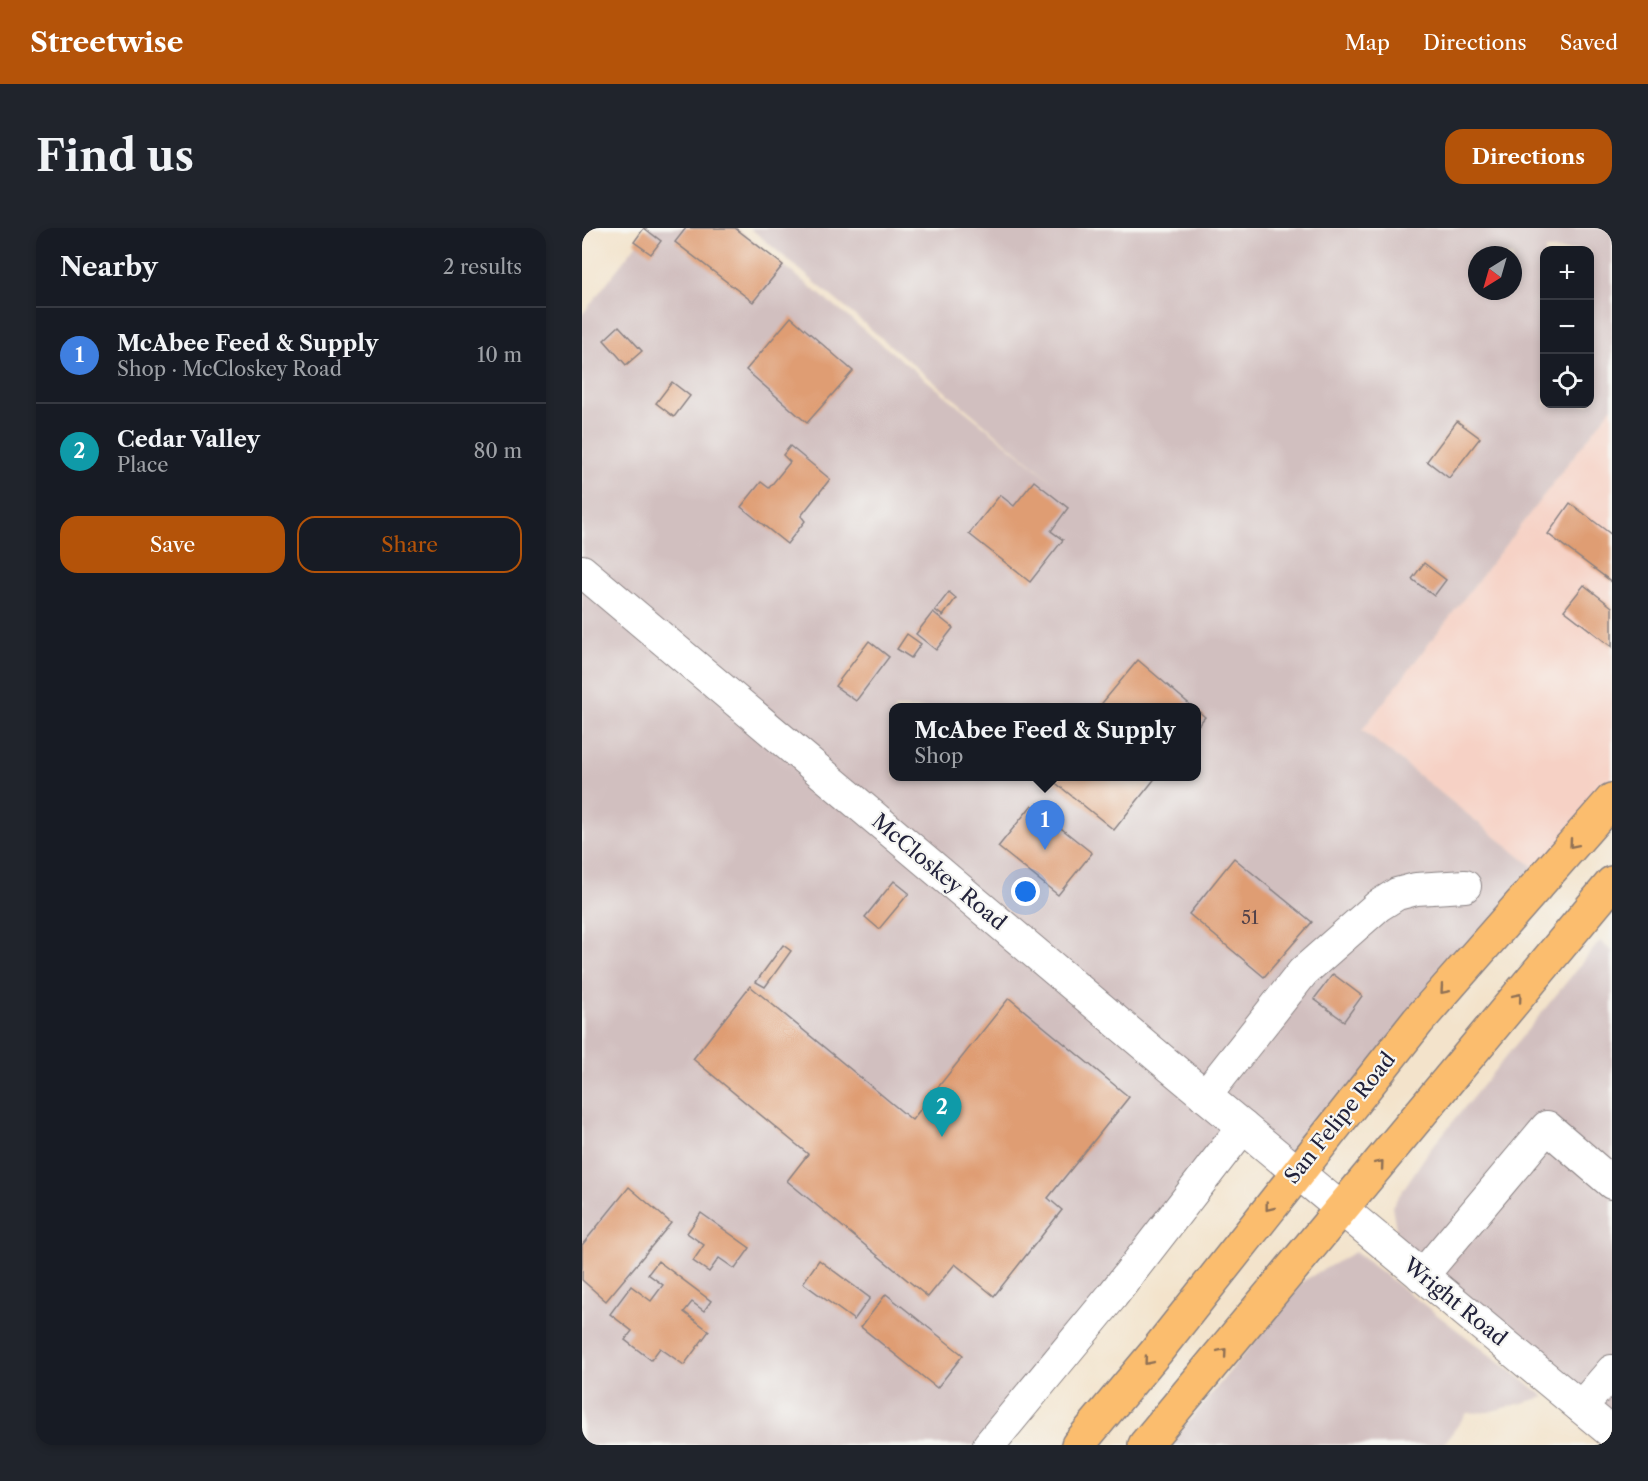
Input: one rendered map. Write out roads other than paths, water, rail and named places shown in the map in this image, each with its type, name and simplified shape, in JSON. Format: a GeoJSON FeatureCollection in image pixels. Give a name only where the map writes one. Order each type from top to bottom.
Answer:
{"type":"FeatureCollection","features":[{"type":"Feature","properties":{"kind":"main road","name":"San Felipe Road"},"geometry":{"type":"LineString","coordinates":[[1078,1445],[1156,1352],[1418,1021],[1612,800]]}},
{"type":"Feature","properties":{"kind":"main road"},"geometry":{"type":"LineString","coordinates":[[1145,1445],[1612,884]]}},
{"type":"Feature","properties":{"kind":"street","name":"McCloskey Road"},"geometry":{"type":"LineString","coordinates":[[582,572],[1297,1171]]}},
{"type":"Feature","properties":{"kind":"street"},"geometry":{"type":"LineString","coordinates":[[1205,1096],[1304,972],[1378,906],[1397,894],[1416,889],[1465,886]]}},
{"type":"Feature","properties":{"kind":"street"},"geometry":{"type":"LineString","coordinates":[[988,1445],[1112,1296],[1243,1127]]}},
{"type":"Feature","properties":{"kind":"street"},"geometry":{"type":"LineString","coordinates":[[1422,1276],[1547,1127],[1612,1183]]}},
{"type":"Feature","properties":{"kind":"street","name":"Wright Road"},"geometry":{"type":"LineString","coordinates":[[1297,1171],[1612,1433]]}},
{"type":"Feature","properties":{"kind":"street"},"geometry":{"type":"LineString","coordinates":[[1581,1407],[1612,1371]]}},
{"type":"Feature","properties":{"kind":"place","name":"McAbee Feed & Supply"},"geometry":{"type":"Point","coordinates":[1045,850]}},
{"type":"Feature","properties":{"kind":"place","name":"Cedar Valley"},"geometry":{"type":"Point","coordinates":[942,1137]}}]}
